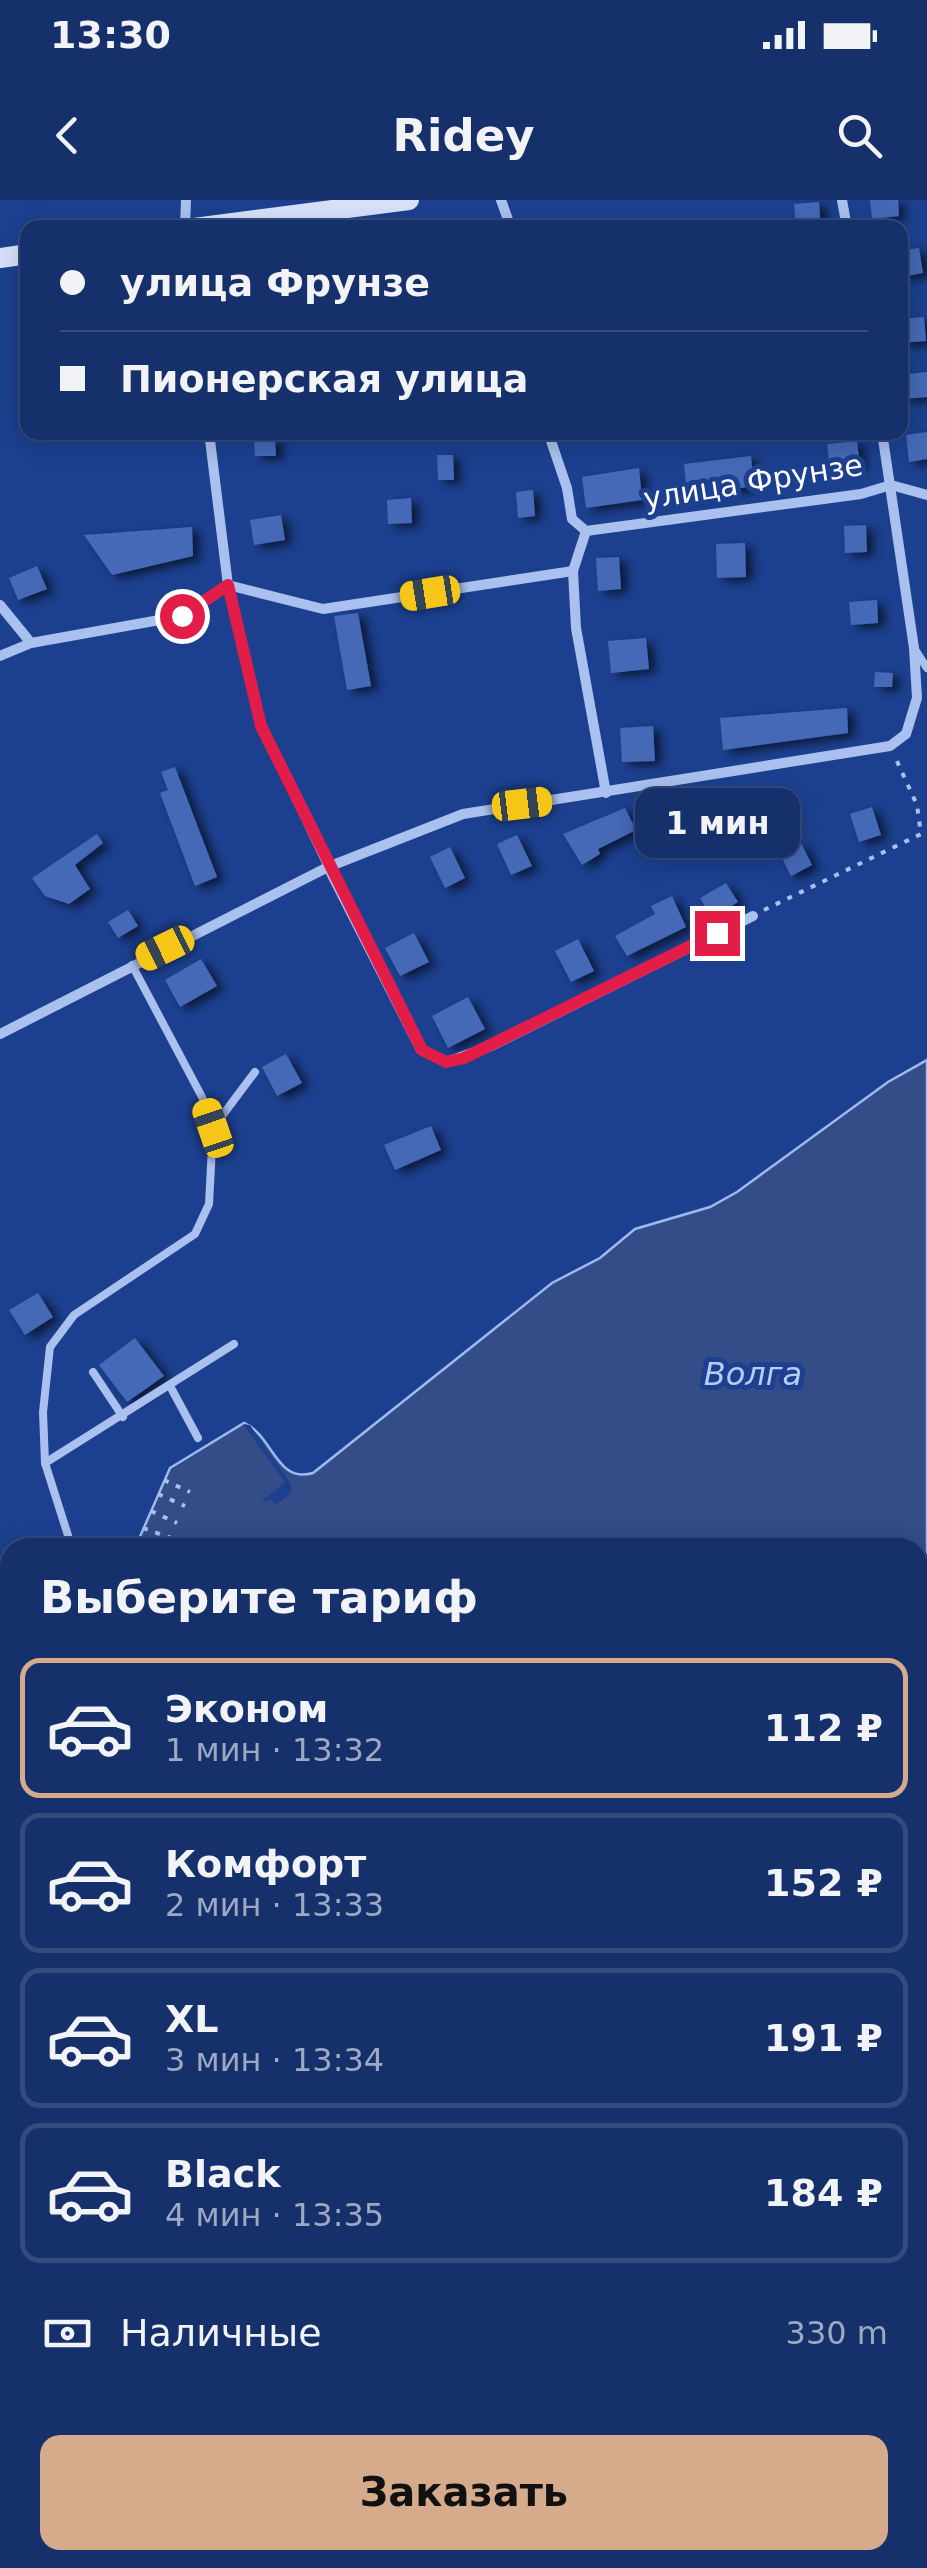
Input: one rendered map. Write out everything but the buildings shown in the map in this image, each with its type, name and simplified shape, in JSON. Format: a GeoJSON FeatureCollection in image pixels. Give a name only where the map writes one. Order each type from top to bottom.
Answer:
{"type":"FeatureCollection","features":[{"type":"Feature","properties":{"kind":"street"},"geometry":{"type":"LineString","coordinates":[[256,220],[410,200]]}},
{"type":"Feature","properties":{"kind":"street"},"geometry":{"type":"LineString","coordinates":[[210,440],[228,585]]}},
{"type":"Feature","properties":{"kind":"street"},"geometry":{"type":"LineString","coordinates":[[550,440],[572,518],[586,532],[573,571],[580,667],[606,793]]}},
{"type":"Feature","properties":{"kind":"street"},"geometry":{"type":"LineString","coordinates":[[0,1034],[328,868],[463,814],[890,746],[906,734],[917,698],[914,648],[883,440]]}},
{"type":"Feature","properties":{"kind":"street","name":"улица Фрунзе"},"geometry":{"type":"LineString","coordinates":[[586,532],[845,496],[891,484],[927,495]]}},
{"type":"Feature","properties":{"kind":"street"},"geometry":{"type":"LineString","coordinates":[[0,656],[32,643],[182,616],[228,585],[324,609],[573,571]]}},
{"type":"Feature","properties":{"kind":"street"},"geometry":{"type":"LineString","coordinates":[[0,605],[32,643]]}},
{"type":"Feature","properties":{"kind":"street"},"geometry":{"type":"LineString","coordinates":[[328,868],[422,1050],[446,1062],[491,1046],[753,916]]}},
{"type":"Feature","properties":{"kind":"lane"},"geometry":{"type":"LineString","coordinates":[[228,585],[261,726],[328,868]]}},
{"type":"Feature","properties":{"kind":"lane"},"geometry":{"type":"LineString","coordinates":[[914,648],[927,668]]}},
{"type":"Feature","properties":{"kind":"lane"},"geometry":{"type":"LineString","coordinates":[[69,1538],[45,1463],[43,1412],[50,1348],[74,1315],[195,1234],[209,1204],[213,1128],[202,1097],[132,964]]}},
{"type":"Feature","properties":{"kind":"lane"},"geometry":{"type":"LineString","coordinates":[[213,1128],[255,1072]]}},
{"type":"Feature","properties":{"kind":"lane"},"geometry":{"type":"LineString","coordinates":[[45,1463],[124,1417],[234,1344]]}},
{"type":"Feature","properties":{"kind":"lane"},"geometry":{"type":"LineString","coordinates":[[92,1372],[124,1417]]}},
{"type":"Feature","properties":{"kind":"lane"},"geometry":{"type":"LineString","coordinates":[[170,1386],[198,1438]]}},
{"type":"Feature","properties":{"kind":"path"},"geometry":{"type":"LineString","coordinates":[[753,916],[922,834],[918,805],[890,746]]}},
{"type":"Feature","properties":{"kind":"path"},"geometry":{"type":"LineString","coordinates":[[164,1480],[190,1492]]}},
{"type":"Feature","properties":{"kind":"path"},"geometry":{"type":"LineString","coordinates":[[158,1494],[186,1506]]}},
{"type":"Feature","properties":{"kind":"path"},"geometry":{"type":"LineString","coordinates":[[151,1511],[177,1523]]}},
{"type":"Feature","properties":{"kind":"path"},"geometry":{"type":"LineString","coordinates":[[143,1528],[171,1538]]}},
{"type":"Feature","properties":{"kind":"water","name":"Волга"},"geometry":{"type":"Polygon","coordinates":[[[927,1060],[927,1538],[139,1538],[170,1468],[244,1423],[262,1437],[291,1472],[313,1473],[552,1283],[600,1258],[635,1229],[710,1207],[737,1192],[888,1082],[927,1060]]]}},
{"type":"Feature","properties":{"kind":"pier"},"geometry":{"type":"Polygon","coordinates":[[[243,1424],[250,1425],[291,1484],[291,1493],[276,1505],[271,1499],[260,1503],[285,1482],[243,1424]]]}},
{"type":"Feature","properties":{"kind":"route"},"geometry":{"type":"LineString","coordinates":[[182,616],[228,585],[261,726],[328,868],[422,1050],[433,1059],[446,1062],[464,1058],[717,933]]}}]}
